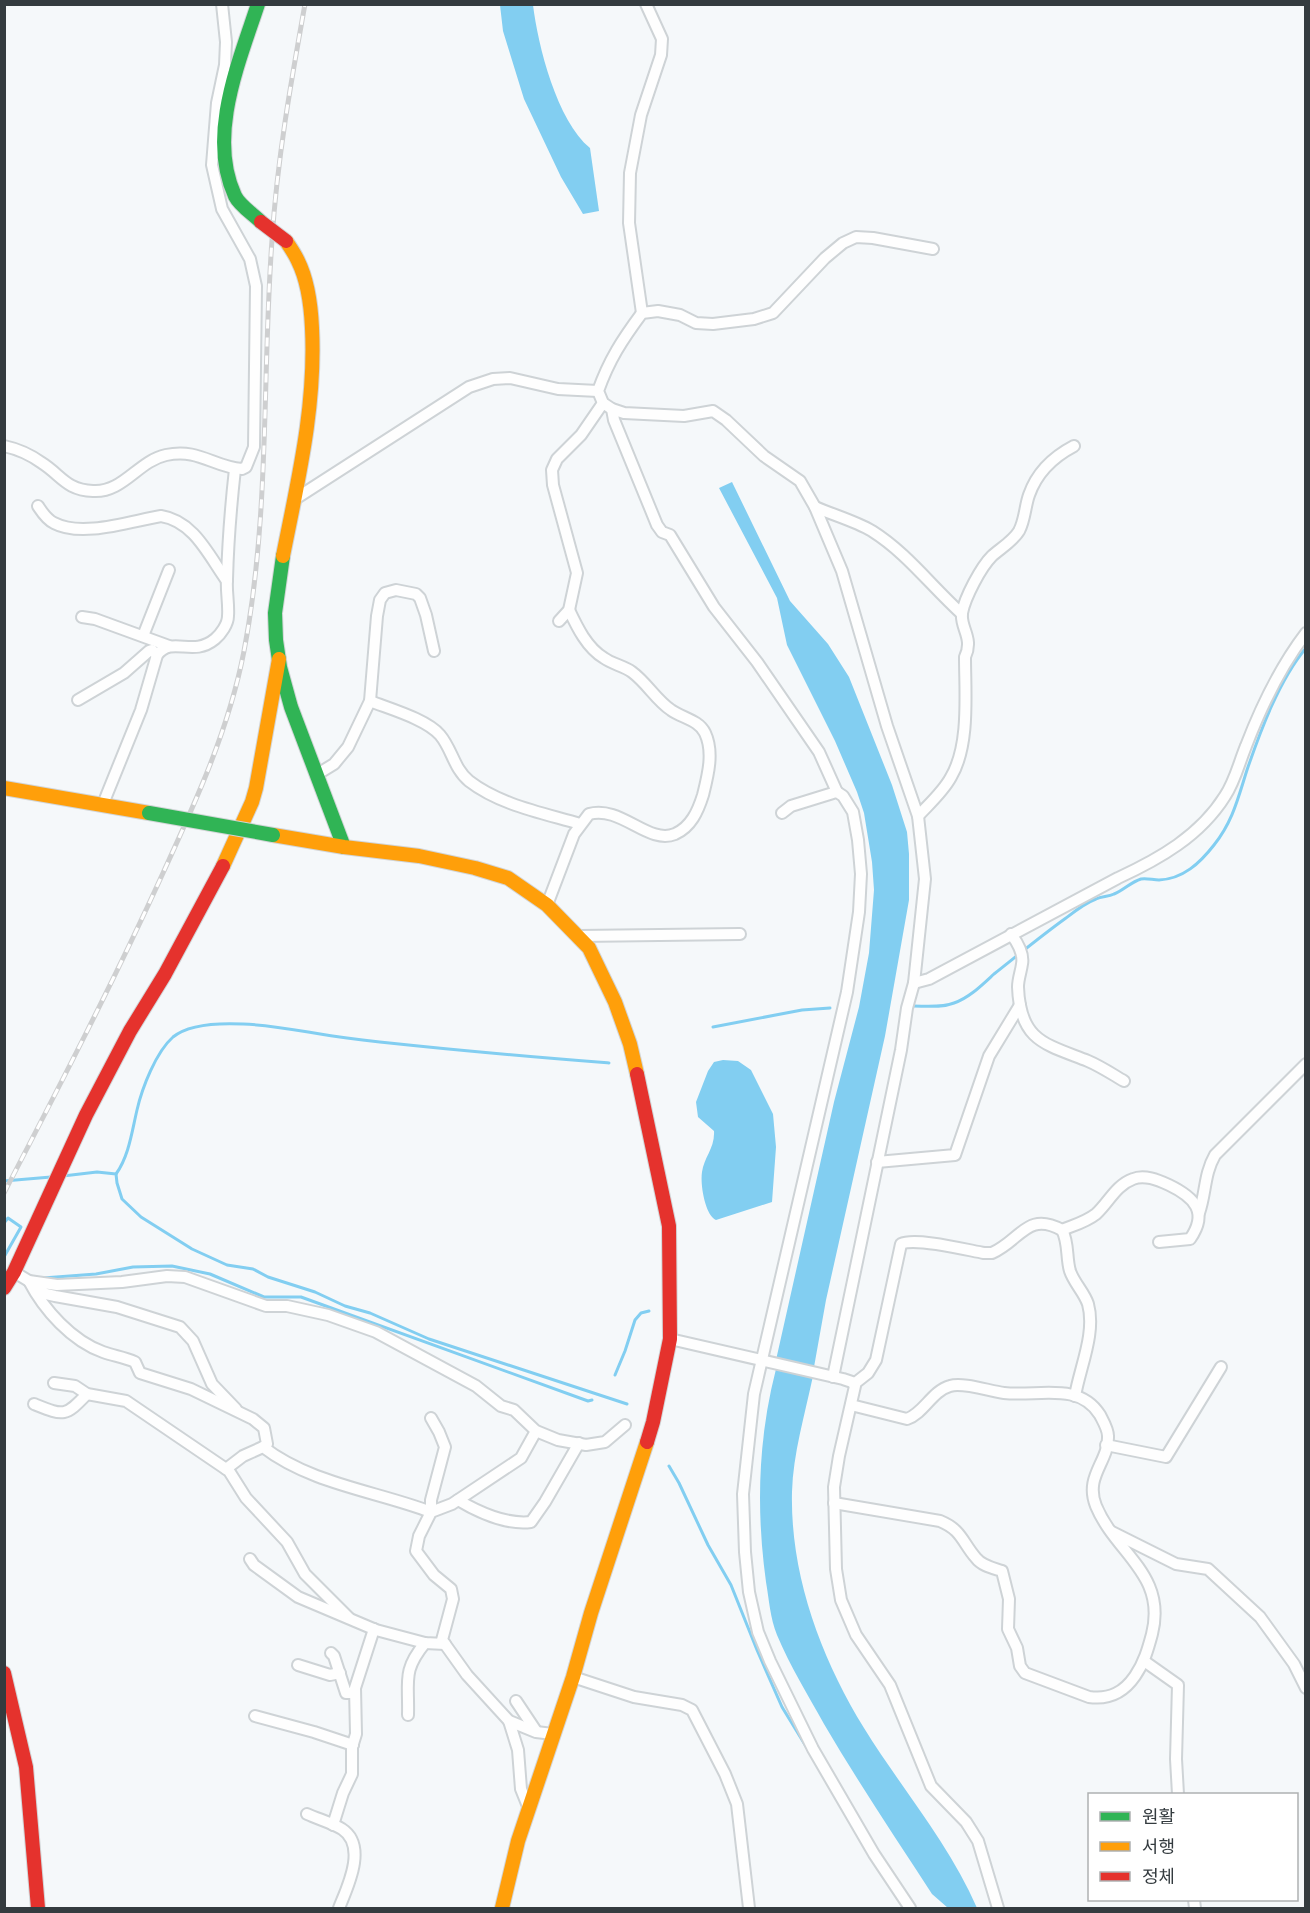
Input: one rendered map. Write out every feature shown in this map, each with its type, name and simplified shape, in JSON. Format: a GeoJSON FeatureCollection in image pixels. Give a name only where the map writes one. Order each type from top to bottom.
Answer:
{"type":"FeatureCollection","features":[{"type":"Feature","properties":{"kind":"main road"},"geometry":{"type":"LineString","coordinates":[[258,4],[229,93],[219,165],[236,198],[261,222],[286,241],[296,254],[305,276],[312,313],[308,418],[303,457],[285,540],[276,599],[275,625],[279,659],[291,707],[344,847]]}},
{"type":"Feature","properties":{"kind":"main road"},"geometry":{"type":"LineString","coordinates":[[4,1288],[14,1272],[86,1115],[229,854],[252,802],[279,659]]}},
{"type":"Feature","properties":{"kind":"main road"},"geometry":{"type":"LineString","coordinates":[[4,789],[103,804],[344,847],[419,856],[508,878],[548,905],[579,936],[589,948],[615,1002],[630,1044],[639,1081],[669,1226],[672,1279],[670,1339],[653,1422],[591,1613],[573,1677],[518,1841],[502,1908]]}},
{"type":"Feature","properties":{"kind":"main road"},"geometry":{"type":"LineString","coordinates":[[4,1673],[26,1767],[38,1908]]}},
{"type":"Feature","properties":{"kind":"street"},"geometry":{"type":"LineString","coordinates":[[4,446],[20,451],[44,464],[63,482],[92,492],[115,488],[150,461],[168,455],[194,454],[235,469],[246,467],[254,447],[256,286],[250,259],[222,209],[217,103],[225,65],[226,42],[222,4]]}},
{"type":"Feature","properties":{"kind":"street"},"geometry":{"type":"LineString","coordinates":[[598,391],[609,362],[642,313],[629,223],[630,173],[641,115],[661,55],[662,39],[646,4]]}},
{"type":"Feature","properties":{"kind":"street"},"geometry":{"type":"LineString","coordinates":[[642,313],[658,312],[680,315],[696,323],[712,324],[754,319],[773,313],[825,258],[843,243],[856,237],[933,249]]}},
{"type":"Feature","properties":{"kind":"street"},"geometry":{"type":"LineString","coordinates":[[295,499],[469,387],[493,379],[510,378],[558,389],[598,391]]}},
{"type":"Feature","properties":{"kind":"street"},"geometry":{"type":"LineString","coordinates":[[598,391],[608,406],[657,525],[662,532],[670,535],[714,607],[757,662],[819,752],[837,792],[843,796],[852,812],[858,840],[861,874],[859,912],[847,992],[764,1361],[754,1394],[743,1494],[748,1582],[758,1632],[813,1749],[874,1854],[910,1908]]}},
{"type":"Feature","properties":{"kind":"street"},"geometry":{"type":"LineString","coordinates":[[608,406],[624,413],[664,416],[684,416],[713,411],[726,420],[764,456],[800,481],[815,507],[842,572],[887,726],[918,816],[925,879],[914,983],[907,1008],[901,1050],[833,1377]]}},
{"type":"Feature","properties":{"kind":"street"},"geometry":{"type":"LineString","coordinates":[[559,621],[569,610],[577,573],[553,485],[552,470],[557,459],[608,406]]}},
{"type":"Feature","properties":{"kind":"street"},"geometry":{"type":"LineString","coordinates":[[962,614],[979,573],[1019,531],[1029,494],[1045,466],[1059,454],[1074,446]]}},
{"type":"Feature","properties":{"kind":"street"},"geometry":{"type":"LineString","coordinates":[[82,617],[95,619],[169,645],[196,648],[207,645],[217,638],[228,617],[226,581],[235,469]]}},
{"type":"Feature","properties":{"kind":"street"},"geometry":{"type":"LineString","coordinates":[[38,506],[45,516],[55,523],[80,528],[103,527],[161,516],[169,517],[178,521],[195,535],[226,581]]}},
{"type":"Feature","properties":{"kind":"street"},"geometry":{"type":"LineString","coordinates":[[815,507],[870,530],[895,548],[926,576],[944,598],[962,614],[969,649],[965,657],[963,740],[959,760],[950,778],[918,816]]}},
{"type":"Feature","properties":{"kind":"street"},"geometry":{"type":"LineString","coordinates":[[142,636],[169,570]]}},
{"type":"Feature","properties":{"kind":"street"},"geometry":{"type":"LineString","coordinates":[[316,775],[333,764],[348,747],[370,701],[377,616],[384,593],[396,590],[416,594],[420,598],[434,651]]}},
{"type":"Feature","properties":{"kind":"street"},"geometry":{"type":"LineString","coordinates":[[548,905],[574,834],[589,814],[606,812],[651,833],[663,836],[674,835],[685,828],[696,814],[710,768],[709,744],[704,730],[696,723],[672,711],[631,670],[602,657],[592,649],[569,610]]}},
{"type":"Feature","properties":{"kind":"street"},"geometry":{"type":"LineString","coordinates":[[914,983],[929,980],[1011,934],[1167,853],[1199,827],[1225,797],[1271,691],[1305,633]]}},
{"type":"Feature","properties":{"kind":"street"},"geometry":{"type":"LineString","coordinates":[[103,804],[141,710],[157,655],[169,645]]}},
{"type":"Feature","properties":{"kind":"street"},"geometry":{"type":"LineString","coordinates":[[78,700],[124,674],[149,651],[152,650],[157,655]]}},
{"type":"Feature","properties":{"kind":"street"},"geometry":{"type":"LineString","coordinates":[[370,701],[429,725],[440,736],[459,771],[479,788],[523,807],[580,824]]}},
{"type":"Feature","properties":{"kind":"street"},"geometry":{"type":"LineString","coordinates":[[783,813],[791,806],[837,792]]}},
{"type":"Feature","properties":{"kind":"street"},"geometry":{"type":"LineString","coordinates":[[579,936],[740,934]]}},
{"type":"Feature","properties":{"kind":"street"},"geometry":{"type":"LineString","coordinates":[[1011,934],[1023,962],[1018,983],[1020,1005],[1029,1029],[1047,1046],[1098,1065],[1124,1081]]}},
{"type":"Feature","properties":{"kind":"street"},"geometry":{"type":"LineString","coordinates":[[878,1162],[955,1155],[989,1056],[1020,1005]]}},
{"type":"Feature","properties":{"kind":"street"},"geometry":{"type":"LineString","coordinates":[[1159,1242],[1190,1239],[1203,1203],[1208,1167],[1215,1155],[1305,1064]]}},
{"type":"Feature","properties":{"kind":"street"},"geometry":{"type":"LineString","coordinates":[[1062,1230],[1089,1219],[1119,1187],[1141,1176],[1163,1182],[1186,1194],[1194,1201],[1199,1213]]}},
{"type":"Feature","properties":{"kind":"street"},"geometry":{"type":"LineString","coordinates":[[854,1384],[868,1373],[876,1360],[901,1244],[921,1242],[984,1253],[996,1251],[1031,1224],[1045,1223],[1062,1230],[1071,1275],[1087,1300],[1090,1319],[1075,1396]]}},
{"type":"Feature","properties":{"kind":"street"},"geometry":{"type":"LineString","coordinates":[[14,1272],[46,1293],[55,1296],[117,1307],[180,1326],[193,1341],[212,1384],[240,1412]]}},
{"type":"Feature","properties":{"kind":"street"},"geometry":{"type":"LineString","coordinates":[[29,1281],[57,1285],[167,1276],[184,1277],[266,1306],[287,1306],[328,1315],[376,1332],[476,1386],[501,1406],[514,1410],[536,1431],[558,1440],[586,1444],[605,1442],[625,1425]]}},
{"type":"Feature","properties":{"kind":"street"},"geometry":{"type":"LineString","coordinates":[[29,1281],[37,1298],[61,1324],[93,1347],[135,1362],[140,1373],[191,1389],[240,1412],[264,1428],[267,1444],[243,1456],[226,1469]]}},
{"type":"Feature","properties":{"kind":"street"},"geometry":{"type":"LineString","coordinates":[[670,1339],[833,1377],[854,1384]]}},
{"type":"Feature","properties":{"kind":"street"},"geometry":{"type":"LineString","coordinates":[[1106,1445],[1166,1457],[1221,1367]]}},
{"type":"Feature","properties":{"kind":"street"},"geometry":{"type":"LineString","coordinates":[[54,1383],[75,1386],[87,1394],[126,1401],[226,1469],[246,1498],[287,1542],[305,1574],[349,1618]]}},
{"type":"Feature","properties":{"kind":"street"},"geometry":{"type":"LineString","coordinates":[[854,1384],[836,1473],[834,1503],[838,1585],[846,1614],[860,1642],[890,1685],[930,1786],[966,1822],[978,1841],[998,1908]]}},
{"type":"Feature","properties":{"kind":"street"},"geometry":{"type":"LineString","coordinates":[[834,1503],[940,1521],[952,1527],[965,1540],[976,1559],[982,1564],[1002,1571],[1009,1599],[1008,1629],[1017,1648],[1020,1666],[1025,1672],[1089,1697],[1100,1698],[1121,1692],[1128,1686],[1144,1661],[1155,1619],[1154,1594],[1148,1580],[1109,1530],[1097,1507],[1092,1485],[1108,1436],[1095,1407],[1085,1399],[1055,1392],[1018,1394],[962,1386],[949,1386],[914,1416],[907,1419],[851,1405]]}},
{"type":"Feature","properties":{"kind":"street"},"geometry":{"type":"LineString","coordinates":[[34,1404],[56,1413],[66,1413],[87,1394]]}},
{"type":"Feature","properties":{"kind":"street"},"geometry":{"type":"LineString","coordinates":[[431,1418],[445,1447],[431,1500],[431,1512],[419,1536],[416,1551],[434,1575],[451,1589],[453,1599],[442,1640],[467,1675],[509,1721],[518,1750],[521,1789],[529,1809]]}},
{"type":"Feature","properties":{"kind":"street"},"geometry":{"type":"LineString","coordinates":[[263,1447],[288,1464],[360,1491],[431,1512],[452,1504],[521,1458],[536,1431]]}},
{"type":"Feature","properties":{"kind":"street"},"geometry":{"type":"LineString","coordinates":[[458,1500],[505,1520],[520,1523],[531,1522],[579,1443]]}},
{"type":"Feature","properties":{"kind":"street"},"geometry":{"type":"LineString","coordinates":[[1109,1530],[1176,1564],[1208,1569],[1260,1617],[1294,1664],[1305,1688]]}},
{"type":"Feature","properties":{"kind":"street"},"geometry":{"type":"LineString","coordinates":[[250,1559],[254,1565],[298,1597],[374,1629],[425,1643],[445,1644]]}},
{"type":"Feature","properties":{"kind":"street"},"geometry":{"type":"LineString","coordinates":[[333,1825],[343,1793],[352,1774],[352,1745],[356,1734],[355,1689],[374,1629]]}},
{"type":"Feature","properties":{"kind":"street"},"geometry":{"type":"LineString","coordinates":[[408,1715],[408,1669],[425,1643]]}},
{"type":"Feature","properties":{"kind":"street"},"geometry":{"type":"LineString","coordinates":[[331,1653],[346,1693],[355,1693]]}},
{"type":"Feature","properties":{"kind":"street"},"geometry":{"type":"LineString","coordinates":[[1144,1661],[1178,1685],[1176,1780],[1178,1793]]}},
{"type":"Feature","properties":{"kind":"street"},"geometry":{"type":"LineString","coordinates":[[298,1665],[330,1675],[340,1673]]}},
{"type":"Feature","properties":{"kind":"street"},"geometry":{"type":"LineString","coordinates":[[573,1677],[634,1697],[682,1705],[692,1710],[724,1774],[736,1804],[749,1908]]}},
{"type":"Feature","properties":{"kind":"street"},"geometry":{"type":"LineString","coordinates":[[516,1701],[536,1732]]}},
{"type":"Feature","properties":{"kind":"street"},"geometry":{"type":"LineString","coordinates":[[255,1716],[352,1745]]}},
{"type":"Feature","properties":{"kind":"street"},"geometry":{"type":"LineString","coordinates":[[509,1721],[536,1732],[554,1734]]}},
{"type":"Feature","properties":{"kind":"street"},"geometry":{"type":"LineString","coordinates":[[307,1814],[343,1829],[351,1837],[355,1866],[339,1908]]}},
{"type":"Feature","properties":{"kind":"water"},"geometry":{"type":"Polygon","coordinates":[[[500,5],[533,5],[539,41],[551,82],[568,120],[578,136],[590,148],[599,211],[583,214],[561,177],[524,99],[503,31],[500,5]]]}},
{"type":"Feature","properties":{"kind":"water"},"geometry":{"type":"Polygon","coordinates":[[[732,482],[790,601],[828,644],[849,677],[892,785],[907,832],[909,900],[885,1036],[826,1300],[814,1367],[776,1360],[834,1102],[859,1007],[869,953],[874,890],[872,862],[864,813],[857,792],[835,741],[787,645],[777,598],[719,488],[732,482]]]}},
{"type":"Feature","properties":{"kind":"water"},"geometry":{"type":"Polygon","coordinates":[[[738,1061],[751,1070],[773,1114],[776,1147],[772,1202],[716,1220],[706,1206],[702,1177],[703,1167],[713,1142],[714,1131],[698,1117],[696,1102],[708,1071],[714,1062],[738,1061]]]}},
{"type":"Feature","properties":{"kind":"water"},"geometry":{"type":"Polygon","coordinates":[[[776,1369],[813,1376],[800,1434],[792,1492],[796,1554],[811,1615],[848,1701],[878,1750],[939,1838],[977,1908],[948,1908],[932,1894],[837,1746],[799,1680],[777,1635],[771,1615],[766,1582],[760,1501],[765,1422],[776,1369]]]}},
{"type":"Feature","properties":{"kind":"waterway"},"geometry":{"type":"LineString","coordinates":[[913,1006],[944,1006],[960,1001],[1088,903],[1110,896],[1141,879],[1159,880],[1176,877],[1197,864],[1226,827],[1271,707],[1287,675],[1306,648]]}},
{"type":"Feature","properties":{"kind":"waterway"},"geometry":{"type":"LineString","coordinates":[[713,1027],[802,1010],[830,1008]]}},
{"type":"Feature","properties":{"kind":"waterway"},"geometry":{"type":"LineString","coordinates":[[116,1174],[127,1151],[142,1091],[155,1061],[173,1037],[197,1026],[256,1025],[412,1046],[609,1063]]}},
{"type":"Feature","properties":{"kind":"waterway"},"geometry":{"type":"LineString","coordinates":[[63,1176],[97,1172],[116,1174],[122,1199],[141,1217],[192,1249],[227,1265],[253,1269],[268,1277],[315,1292],[345,1306],[370,1313],[429,1339],[627,1404]]}},
{"type":"Feature","properties":{"kind":"waterway"},"geometry":{"type":"LineString","coordinates":[[4,1181],[51,1177]]}},
{"type":"Feature","properties":{"kind":"waterway"},"geometry":{"type":"LineString","coordinates":[[4,1223],[8,1218],[21,1227],[4,1257]]}},
{"type":"Feature","properties":{"kind":"waterway"},"geometry":{"type":"LineString","coordinates":[[43,1278],[96,1274],[133,1267],[172,1266],[210,1274],[264,1297],[301,1297],[588,1401],[592,1400]]}},
{"type":"Feature","properties":{"kind":"waterway"},"geometry":{"type":"LineString","coordinates":[[615,1375],[635,1320],[641,1313],[649,1311]]}},
{"type":"Feature","properties":{"kind":"waterway"},"geometry":{"type":"LineString","coordinates":[[669,1466],[708,1545],[731,1585],[782,1707],[807,1748]]}},
{"type":"Feature","properties":{"kind":"railway"},"geometry":{"type":"LineString","coordinates":[[4,1193],[106,994],[175,846],[210,764],[238,680],[252,600],[262,497],[274,210],[285,121],[305,4]]}},
{"type":"Feature","properties":{"kind":"traffic: fast"},"geometry":{"type":"LineString","coordinates":[[258,4],[242,50],[229,99],[224,149],[227,173],[237,200],[261,222]]}},
{"type":"Feature","properties":{"kind":"traffic: fast"},"geometry":{"type":"LineString","coordinates":[[283,556],[275,613],[280,667],[291,707],[344,847]]}},
{"type":"Feature","properties":{"kind":"traffic: fast"},"geometry":{"type":"LineString","coordinates":[[149,813],[273,835]]}},
{"type":"Feature","properties":{"kind":"traffic: slow"},"geometry":{"type":"LineString","coordinates":[[283,556],[305,443],[313,357],[312,320],[307,285],[297,258],[286,241]]}},
{"type":"Feature","properties":{"kind":"traffic: slow"},"geometry":{"type":"LineString","coordinates":[[223,866],[256,788],[279,659]]}},
{"type":"Feature","properties":{"kind":"traffic: slow"},"geometry":{"type":"LineString","coordinates":[[4,788],[149,813]]}},
{"type":"Feature","properties":{"kind":"traffic: slow"},"geometry":{"type":"LineString","coordinates":[[273,835],[419,856],[508,878],[547,905],[589,948],[615,1002],[630,1044],[637,1074]]}},
{"type":"Feature","properties":{"kind":"traffic: slow"},"geometry":{"type":"LineString","coordinates":[[502,1908],[518,1841],[573,1677],[591,1613],[647,1442]]}},
{"type":"Feature","properties":{"kind":"traffic: jam"},"geometry":{"type":"LineString","coordinates":[[261,222],[286,241]]}},
{"type":"Feature","properties":{"kind":"traffic: jam"},"geometry":{"type":"LineString","coordinates":[[4,1288],[14,1272],[86,1115],[130,1031],[165,974],[223,866]]}},
{"type":"Feature","properties":{"kind":"traffic: jam"},"geometry":{"type":"LineString","coordinates":[[637,1074],[669,1226],[670,1339],[647,1442]]}},
{"type":"Feature","properties":{"kind":"traffic: jam"},"geometry":{"type":"LineString","coordinates":[[4,1673],[26,1767],[38,1908]]}}]}
